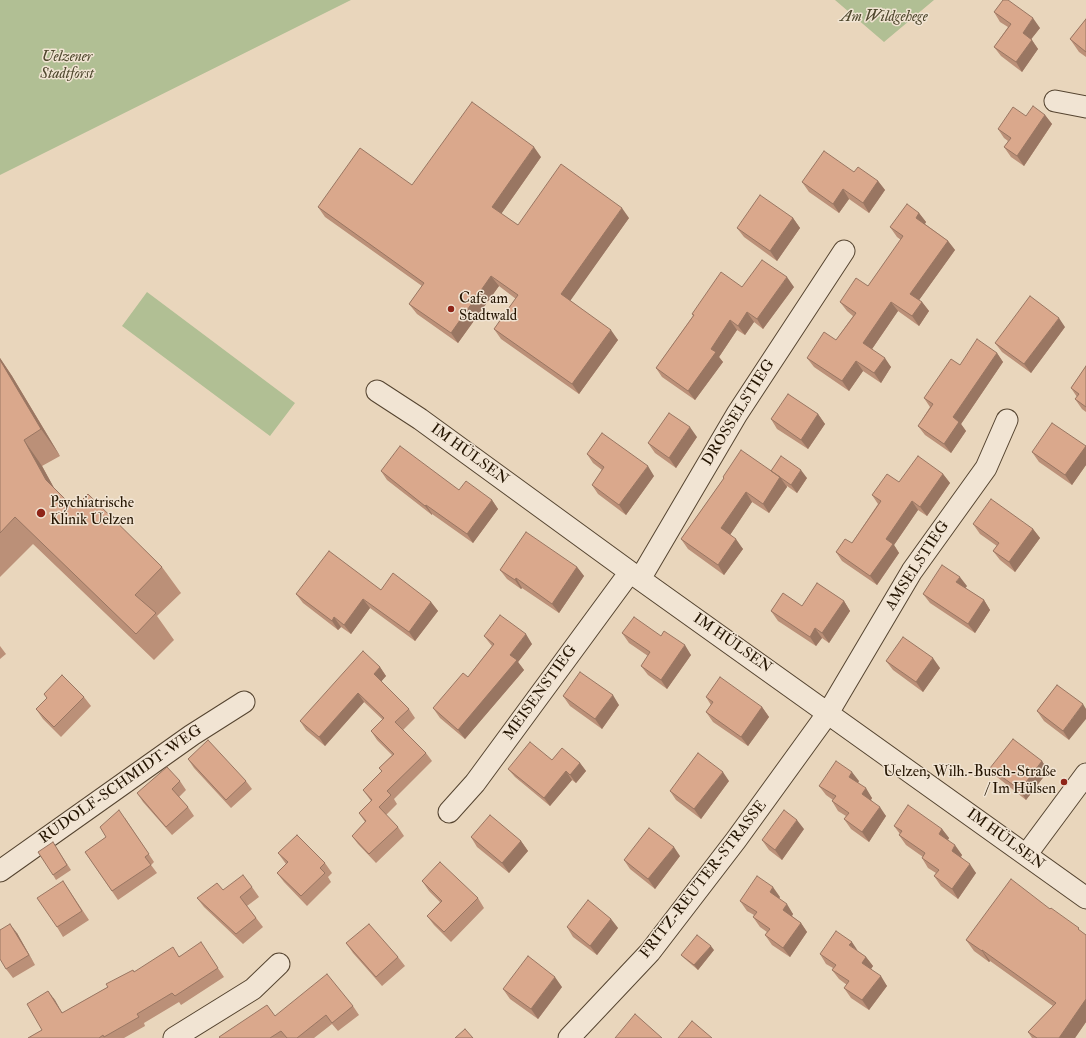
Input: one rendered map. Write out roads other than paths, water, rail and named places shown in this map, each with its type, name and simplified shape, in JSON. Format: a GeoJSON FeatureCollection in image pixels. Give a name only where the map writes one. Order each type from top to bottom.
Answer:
{"type":"FeatureCollection","features":[{"type":"Feature","properties":{"kind":"street"},"geometry":{"type":"LineString","coordinates":[[1055,101],[1086,108]]}},
{"type":"Feature","properties":{"kind":"street","name":"DROSSELSTIEG"},"geometry":{"type":"LineString","coordinates":[[635,575],[737,414],[844,251]]}},
{"type":"Feature","properties":{"kind":"street","name":"IM HÜLSEN"},"geometry":{"type":"LineString","coordinates":[[377,391],[420,419],[1086,898]]}},
{"type":"Feature","properties":{"kind":"street","name":"AMSELSTIEG"},"geometry":{"type":"LineString","coordinates":[[828,713],[912,571],[986,468],[1007,420]]}},
{"type":"Feature","properties":{"kind":"street","name":"MEISENSTIEG"},"geometry":{"type":"LineString","coordinates":[[449,812],[475,783],[635,575]]}},
{"type":"Feature","properties":{"kind":"street","name":"RUDOLF-SCHMIDT-WEG"},"geometry":{"type":"LineString","coordinates":[[0,871],[192,735],[244,702]]}},
{"type":"Feature","properties":{"kind":"street","name":"FRITZ-REUTER-STRASSE"},"geometry":{"type":"LineString","coordinates":[[569,1038],[650,952],[736,840],[828,713]]}},
{"type":"Feature","properties":{"kind":"street"},"geometry":{"type":"LineString","coordinates":[[1026,855],[1086,774]]}},
{"type":"Feature","properties":{"kind":"street"},"geometry":{"type":"LineString","coordinates":[[174,1038],[253,989],[279,964]]}},
{"type":"Feature","properties":{"kind":"place","name":"Cafe am Stadtwald"},"geometry":{"type":"Point","coordinates":[451,309]}},
{"type":"Feature","properties":{"kind":"place","name":"Psychiatrische Klinik Uelzen"},"geometry":{"type":"Point","coordinates":[41,513]}},
{"type":"Feature","properties":{"kind":"place","name":"Uelzen, Wilh.-Busch-Straße / Im Hülsen"},"geometry":{"type":"Point","coordinates":[1064,782]}},
{"type":"Feature","properties":{"kind":"park label","name":"Am Wildgehege"},"geometry":{"type":"Point","coordinates":[884,18]}},
{"type":"Feature","properties":{"kind":"park label","name":"Uelzener Stadtforst"},"geometry":{"type":"Point","coordinates":[67,66]}}]}
